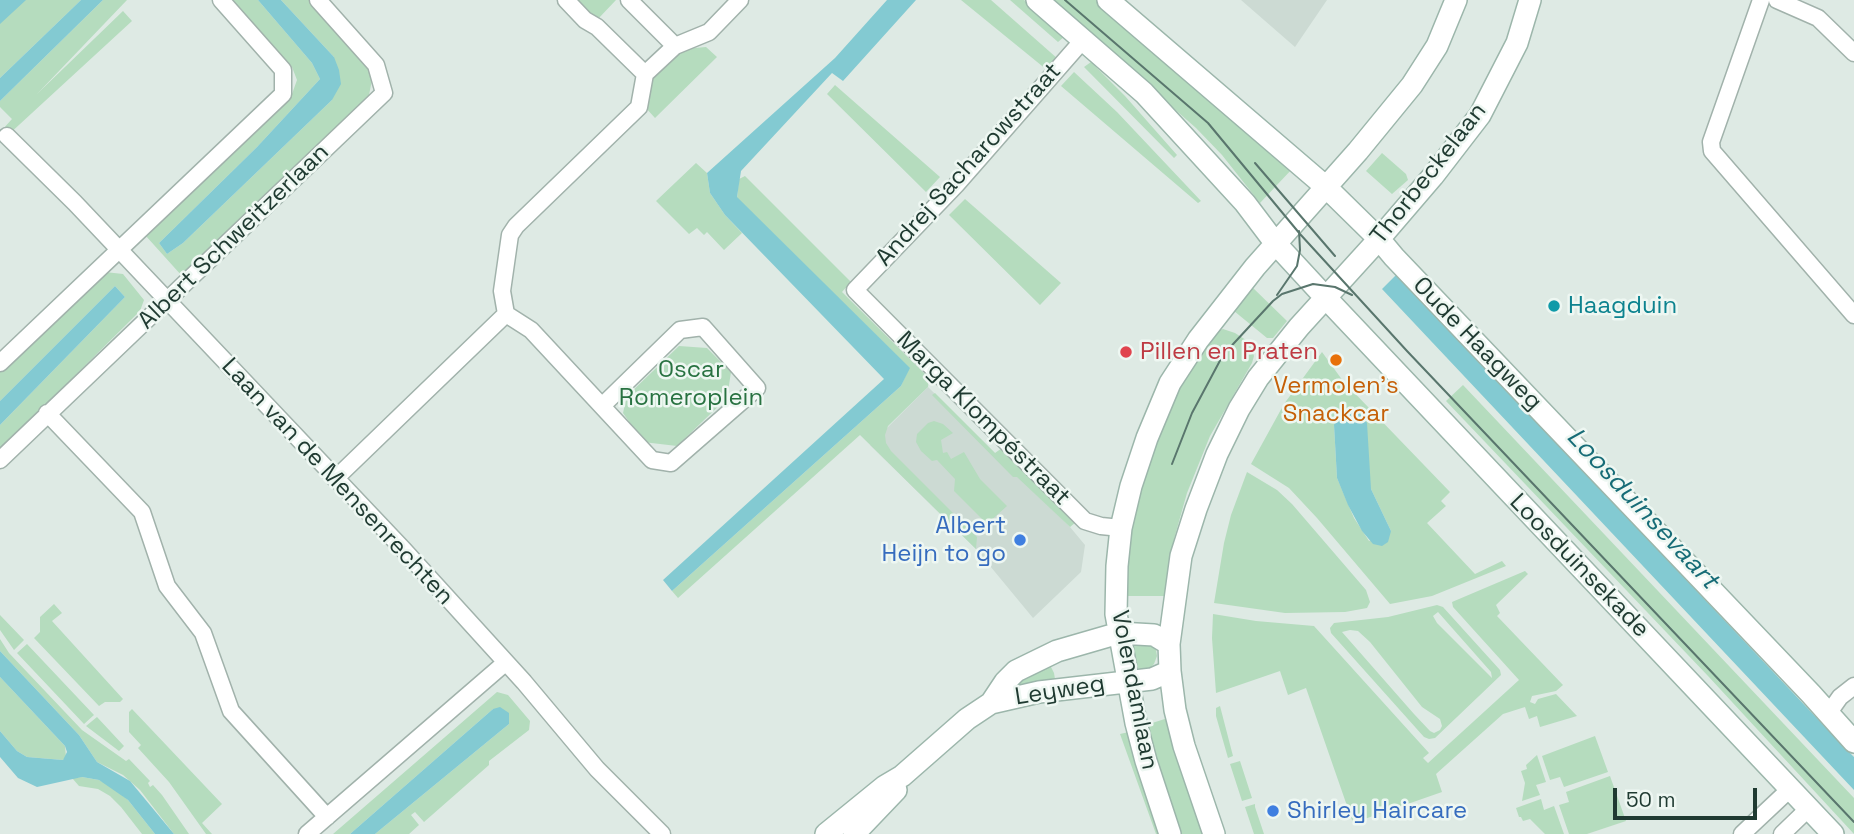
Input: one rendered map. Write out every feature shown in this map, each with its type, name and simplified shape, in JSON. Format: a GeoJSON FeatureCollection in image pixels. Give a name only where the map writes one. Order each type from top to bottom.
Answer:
{"type":"FeatureCollection","features":[{"type":"Feature","properties":{"kind":"street"},"geometry":{"type":"LineString","coordinates":[[0,363],[283,94],[283,70],[221,0]]}},
{"type":"Feature","properties":{"kind":"street","name":"Albert Schweitzerlaan"},"geometry":{"type":"LineString","coordinates":[[0,460],[384,93],[376,65],[318,0]]}},
{"type":"Feature","properties":{"kind":"street"},"geometry":{"type":"LineString","coordinates":[[566,0],[584,20],[597,27],[645,74]]}},
{"type":"Feature","properties":{"kind":"street"},"geometry":{"type":"LineString","coordinates":[[629,0],[675,46]]}},
{"type":"Feature","properties":{"kind":"street"},"geometry":{"type":"LineString","coordinates":[[603,405],[680,330],[703,327],[757,388],[671,463],[652,460],[531,330],[506,314],[502,291],[510,235],[516,226],[639,107],[645,74],[675,46],[709,32],[740,0]]}},
{"type":"Feature","properties":{"kind":"street"},"geometry":{"type":"LineString","coordinates":[[1037,0],[1144,93],[1245,204],[1276,244],[1325,298]]}},
{"type":"Feature","properties":{"kind":"street","name":"Oude Haagweg"},"geometry":{"type":"LineString","coordinates":[[1108,0],[1326,187],[1379,239],[1854,742]]}},
{"type":"Feature","properties":{"kind":"street"},"geometry":{"type":"LineString","coordinates":[[1326,187],[1412,85],[1437,46],[1456,0]]}},
{"type":"Feature","properties":{"kind":"street","name":"Thorbeckelaan"},"geometry":{"type":"LineString","coordinates":[[1325,298],[1433,176],[1480,115],[1517,43],[1530,0]]}},
{"type":"Feature","properties":{"kind":"street"},"geometry":{"type":"LineString","coordinates":[[1761,0],[1710,142],[1712,151],[1854,315]]}},
{"type":"Feature","properties":{"kind":"street"},"geometry":{"type":"LineString","coordinates":[[1777,0],[1818,18],[1854,53]]}},
{"type":"Feature","properties":{"kind":"street","name":"Andrej Sacharowstraat"},"geometry":{"type":"LineString","coordinates":[[855,290],[956,185],[1083,40]]}},
{"type":"Feature","properties":{"kind":"street","name":"Laan van de Mensenrechten"},"geometry":{"type":"LineString","coordinates":[[7,136],[403,549],[597,769],[662,834]]}},
{"type":"Feature","properties":{"kind":"street","name":"Volendamlaan"},"geometry":{"type":"LineString","coordinates":[[1170,834],[1146,761],[1116,614],[1121,528],[1131,486],[1170,383],[1220,310],[1326,187]]}},
{"type":"Feature","properties":{"kind":"street","name":"Marga Klompéstraat"},"geometry":{"type":"LineString","coordinates":[[855,290],[1084,521],[1121,528]]}},
{"type":"Feature","properties":{"kind":"street","name":"Volendamlaan"},"geometry":{"type":"LineString","coordinates":[[1214,834],[1184,746],[1175,710],[1170,671],[1169,643],[1181,556],[1217,454],[1239,409],[1275,355],[1325,298]]}},
{"type":"Feature","properties":{"kind":"street","name":"Loosduinsekade"},"geometry":{"type":"LineString","coordinates":[[1325,298],[1833,834]]}},
{"type":"Feature","properties":{"kind":"street"},"geometry":{"type":"LineString","coordinates":[[335,479],[506,314]]}},
{"type":"Feature","properties":{"kind":"street"},"geometry":{"type":"LineString","coordinates":[[47,413],[142,512],[167,586],[203,633],[231,712],[327,817]]}},
{"type":"Feature","properties":{"kind":"street","name":"Leyweg"},"geometry":{"type":"LineString","coordinates":[[991,704],[1010,677],[1044,656],[1119,633],[1154,635],[1169,643]]}},
{"type":"Feature","properties":{"kind":"street"},"geometry":{"type":"LineString","coordinates":[[307,834],[505,663]]}},
{"type":"Feature","properties":{"kind":"street","name":"Leyweg"},"geometry":{"type":"LineString","coordinates":[[826,834],[885,786],[902,776],[967,719],[991,704],[1039,692],[1152,679],[1170,671]]}},
{"type":"Feature","properties":{"kind":"street"},"geometry":{"type":"LineString","coordinates":[[1833,719],[1840,697],[1854,687]]}},
{"type":"Feature","properties":{"kind":"street","name":"Leyweg"},"geometry":{"type":"LineString","coordinates":[[854,834],[894,792],[902,776]]}},
{"type":"Feature","properties":{"kind":"street"},"geometry":{"type":"LineString","coordinates":[[1742,834],[1791,788]]}},
{"type":"Feature","properties":{"kind":"street"},"geometry":{"type":"LineString","coordinates":[[1763,815],[1780,834],[1809,808]]}},
{"type":"Feature","properties":{"kind":"shaded area"},"geometry":{"type":"Polygon","coordinates":[[[1241,0],[1327,0],[1295,47],[1241,0]]]}},
{"type":"Feature","properties":{"kind":"shaded area"},"geometry":{"type":"Polygon","coordinates":[[[928,387],[1085,545],[1081,572],[1033,618],[976,549],[870,445],[928,387]]]}},
{"type":"Feature","properties":{"kind":"green space"},"geometry":{"type":"Polygon","coordinates":[[[0,0],[81,0],[0,78],[0,0]]]}},
{"type":"Feature","properties":{"kind":"green space"},"geometry":{"type":"Polygon","coordinates":[[[103,0],[127,0],[37,94],[123,11],[132,21],[7,136],[2,130],[12,119],[0,107],[0,101],[103,0]]]}},
{"type":"Feature","properties":{"kind":"green space"},"geometry":{"type":"Polygon","coordinates":[[[230,0],[258,0],[312,63],[320,79],[257,147],[159,243],[167,254],[183,243],[332,100],[334,57],[281,0],[309,0],[365,60],[372,80],[362,109],[182,276],[145,235],[292,94],[297,80],[292,67],[230,0]]]}},
{"type":"Feature","properties":{"kind":"green space"},"geometry":{"type":"Polygon","coordinates":[[[565,0],[616,0],[598,19],[565,0]]]}},
{"type":"Feature","properties":{"kind":"green space"},"geometry":{"type":"Polygon","coordinates":[[[961,0],[991,0],[1058,59],[1047,70],[961,0]]]}},
{"type":"Feature","properties":{"kind":"green space"},"geometry":{"type":"Polygon","coordinates":[[[1010,0],[1024,0],[1065,36],[1058,42],[1010,0]]]}},
{"type":"Feature","properties":{"kind":"green space"},"geometry":{"type":"Polygon","coordinates":[[[1050,0],[1100,0],[1293,168],[1260,203],[1222,155],[1196,128],[1050,0]]]}},
{"type":"Feature","properties":{"kind":"green space"},"geometry":{"type":"Polygon","coordinates":[[[706,47],[717,57],[655,118],[645,107],[647,84],[683,49],[706,47]]]}},
{"type":"Feature","properties":{"kind":"green space"},"geometry":{"type":"Polygon","coordinates":[[[1091,62],[1177,155],[1174,158],[1084,67],[1091,62]]]}},
{"type":"Feature","properties":{"kind":"green space"},"geometry":{"type":"Polygon","coordinates":[[[1074,72],[1117,112],[1201,201],[1198,203],[1061,86],[1074,72]]]}},
{"type":"Feature","properties":{"kind":"green space"},"geometry":{"type":"Polygon","coordinates":[[[835,85],[940,177],[926,192],[827,94],[835,85]]]}},
{"type":"Feature","properties":{"kind":"green space"},"geometry":{"type":"Polygon","coordinates":[[[1382,153],[1406,174],[1408,180],[1392,194],[1366,171],[1382,153]]]}},
{"type":"Feature","properties":{"kind":"green space"},"geometry":{"type":"Polygon","coordinates":[[[696,163],[707,173],[710,193],[742,233],[724,250],[707,232],[704,235],[697,228],[689,234],[656,201],[696,163]]]}},
{"type":"Feature","properties":{"kind":"green space"},"geometry":{"type":"Polygon","coordinates":[[[745,176],[851,282],[842,292],[929,378],[928,387],[888,426],[886,443],[977,537],[976,549],[860,435],[678,598],[672,591],[901,386],[909,368],[737,198],[739,179],[745,176]]]}},
{"type":"Feature","properties":{"kind":"green space"},"geometry":{"type":"Polygon","coordinates":[[[965,199],[1061,283],[1040,305],[949,215],[965,199]]]}},
{"type":"Feature","properties":{"kind":"green space"},"geometry":{"type":"Polygon","coordinates":[[[105,272],[123,274],[144,300],[140,311],[0,450],[0,425],[125,297],[115,286],[0,401],[0,372],[105,272]]]}},
{"type":"Feature","properties":{"kind":"green space"},"geometry":{"type":"Polygon","coordinates":[[[1251,286],[1287,321],[1273,338],[1267,338],[1234,311],[1234,306],[1251,286]]]}},
{"type":"Feature","properties":{"kind":"green space"},"geometry":{"type":"Polygon","coordinates":[[[1223,329],[1249,342],[1254,356],[1252,363],[1210,436],[1187,493],[1174,539],[1165,596],[1126,596],[1130,537],[1141,478],[1170,404],[1188,369],[1215,332],[1223,329]]]}},
{"type":"Feature","properties":{"kind":"green space","name":"Oscar Romeroplein"},"geometry":{"type":"Polygon","coordinates":[[[679,346],[707,348],[731,372],[727,398],[677,446],[643,442],[623,413],[627,396],[679,346]]]}},
{"type":"Feature","properties":{"kind":"green space"},"geometry":{"type":"Polygon","coordinates":[[[1322,352],[1343,381],[1450,492],[1441,501],[1446,506],[1427,523],[1475,574],[1502,561],[1506,566],[1432,596],[1390,604],[1289,488],[1251,464],[1284,404],[1322,352]],[[1334,425],[1337,478],[1354,518],[1369,541],[1391,531],[1371,489],[1334,425]]]}},
{"type":"Feature","properties":{"kind":"green space"},"geometry":{"type":"Polygon","coordinates":[[[1463,385],[1854,798],[1854,834],[1446,401],[1463,385]]]}},
{"type":"Feature","properties":{"kind":"green space"},"geometry":{"type":"Polygon","coordinates":[[[935,393],[995,453],[1002,448],[1076,522],[1070,527],[1017,477],[1013,477],[932,395],[935,393]]]}},
{"type":"Feature","properties":{"kind":"green space"},"geometry":{"type":"Polygon","coordinates":[[[934,421],[943,424],[953,433],[941,440],[943,453],[947,452],[951,459],[964,452],[980,479],[1007,506],[987,524],[954,491],[955,479],[937,460],[932,461],[921,451],[916,442],[917,434],[934,421]]]}},
{"type":"Feature","properties":{"kind":"green space"},"geometry":{"type":"Polygon","coordinates":[[[1247,472],[1277,490],[1292,504],[1366,590],[1370,602],[1367,608],[1345,612],[1285,613],[1214,603],[1231,515],[1247,472]]]}},
{"type":"Feature","properties":{"kind":"green space"},"geometry":{"type":"Polygon","coordinates":[[[1525,571],[1528,574],[1496,605],[1500,613],[1497,616],[1563,685],[1556,691],[1532,696],[1530,702],[1535,704],[1538,699],[1556,694],[1577,716],[1540,727],[1537,716],[1529,719],[1525,707],[1503,714],[1436,774],[1442,792],[1353,823],[1306,688],[1288,695],[1280,671],[1216,693],[1213,614],[1314,626],[1429,753],[1423,758],[1428,763],[1519,680],[1453,607],[1452,602],[1525,571]]]}},
{"type":"Feature","properties":{"kind":"green space"},"geometry":{"type":"Polygon","coordinates":[[[54,604],[62,613],[52,621],[123,699],[120,702],[105,702],[99,706],[34,638],[40,632],[40,617],[54,604]]]}},
{"type":"Feature","properties":{"kind":"green space"},"geometry":{"type":"Polygon","coordinates":[[[1437,605],[1443,607],[1500,670],[1501,675],[1435,738],[1424,737],[1331,633],[1330,628],[1334,623],[1388,617],[1437,605]],[[1438,612],[1433,616],[1437,623],[1492,678],[1491,672],[1438,612]],[[1358,631],[1342,632],[1414,714],[1430,731],[1434,733],[1440,730],[1440,719],[1422,707],[1370,642],[1358,631]]]}},
{"type":"Feature","properties":{"kind":"green space"},"geometry":{"type":"Polygon","coordinates":[[[0,615],[24,640],[14,650],[0,630],[0,615]]]}},
{"type":"Feature","properties":{"kind":"green space"},"geometry":{"type":"Polygon","coordinates":[[[0,639],[9,653],[82,730],[126,761],[129,759],[150,781],[150,787],[153,785],[162,795],[189,834],[174,834],[140,790],[123,775],[97,762],[79,735],[0,651],[0,639]]]}},
{"type":"Feature","properties":{"kind":"green space"},"geometry":{"type":"Polygon","coordinates":[[[1135,642],[1150,643],[1156,650],[1154,664],[1148,670],[1143,671],[1136,667],[1132,648],[1135,642]]]}},
{"type":"Feature","properties":{"kind":"green space"},"geometry":{"type":"Polygon","coordinates":[[[27,644],[94,715],[84,724],[17,653],[27,644]]]}},
{"type":"Feature","properties":{"kind":"green space"},"geometry":{"type":"Polygon","coordinates":[[[1050,665],[1055,679],[1051,683],[1011,692],[1010,682],[1050,665]]]}},
{"type":"Feature","properties":{"kind":"green space"},"geometry":{"type":"Polygon","coordinates":[[[0,677],[65,746],[66,757],[63,760],[27,757],[17,751],[0,731],[0,677]]]}},
{"type":"Feature","properties":{"kind":"green space"},"geometry":{"type":"Polygon","coordinates":[[[497,692],[508,695],[530,721],[529,730],[489,761],[489,765],[424,822],[415,812],[411,815],[419,825],[409,834],[375,834],[509,724],[493,709],[350,834],[333,834],[497,692]]]}},
{"type":"Feature","properties":{"kind":"green space"},"geometry":{"type":"Polygon","coordinates":[[[1220,706],[1233,756],[1228,758],[1216,716],[1216,708],[1220,706]]]}},
{"type":"Feature","properties":{"kind":"green space"},"geometry":{"type":"Polygon","coordinates":[[[132,709],[222,804],[202,823],[212,834],[206,834],[169,782],[138,748],[141,745],[129,732],[129,712],[132,709]]]}},
{"type":"Feature","properties":{"kind":"green space"},"geometry":{"type":"Polygon","coordinates":[[[97,717],[124,746],[119,751],[86,726],[97,717]]]}},
{"type":"Feature","properties":{"kind":"green space"},"geometry":{"type":"Polygon","coordinates":[[[1171,717],[1208,834],[1179,834],[1154,759],[1146,725],[1171,717]]]}},
{"type":"Feature","properties":{"kind":"green space"},"geometry":{"type":"Polygon","coordinates":[[[1133,731],[1160,834],[1156,834],[1120,734],[1133,731]]]}},
{"type":"Feature","properties":{"kind":"green space"},"geometry":{"type":"Polygon","coordinates":[[[1595,736],[1608,772],[1564,787],[1560,777],[1550,780],[1542,756],[1595,736]]]}},
{"type":"Feature","properties":{"kind":"green space"},"geometry":{"type":"Polygon","coordinates":[[[1537,755],[1546,782],[1536,785],[1540,795],[1522,801],[1525,783],[1521,771],[1527,769],[1526,765],[1537,755]]]}},
{"type":"Feature","properties":{"kind":"green space"},"geometry":{"type":"Polygon","coordinates":[[[1240,761],[1252,798],[1242,801],[1230,764],[1240,761]]]}},
{"type":"Feature","properties":{"kind":"green space"},"geometry":{"type":"Polygon","coordinates":[[[1610,776],[1626,821],[1587,834],[1569,834],[1559,805],[1569,802],[1566,792],[1610,776]]]}},
{"type":"Feature","properties":{"kind":"green space"},"geometry":{"type":"Polygon","coordinates":[[[72,778],[99,780],[113,787],[128,800],[155,834],[142,834],[110,796],[98,789],[79,786],[72,778]]]}},
{"type":"Feature","properties":{"kind":"green space"},"geometry":{"type":"Polygon","coordinates":[[[1541,799],[1544,810],[1554,806],[1564,834],[1545,834],[1530,819],[1523,821],[1519,817],[1516,808],[1541,799]]]}},
{"type":"Feature","properties":{"kind":"green space"},"geometry":{"type":"Polygon","coordinates":[[[1255,804],[1264,834],[1254,834],[1245,807],[1255,804]]]}},
{"type":"Feature","properties":{"kind":"water"},"geometry":{"type":"Polygon","coordinates":[[[0,0],[26,0],[0,24],[0,0]]]}},
{"type":"Feature","properties":{"kind":"water"},"geometry":{"type":"Polygon","coordinates":[[[81,0],[103,0],[0,101],[0,78],[81,0]]]}},
{"type":"Feature","properties":{"kind":"water"},"geometry":{"type":"Polygon","coordinates":[[[258,0],[281,0],[334,57],[341,84],[332,100],[183,243],[167,254],[159,243],[257,147],[320,79],[312,63],[258,0]]]}},
{"type":"Feature","properties":{"kind":"water"},"geometry":{"type":"Polygon","coordinates":[[[887,0],[916,0],[843,81],[832,73],[741,171],[737,197],[910,368],[901,386],[672,591],[663,580],[884,379],[725,215],[710,193],[707,173],[835,58],[887,0]]]}},
{"type":"Feature","properties":{"kind":"water"},"geometry":{"type":"Polygon","coordinates":[[[1397,274],[1854,757],[1854,790],[1382,289],[1397,274]]]}},
{"type":"Feature","properties":{"kind":"water"},"geometry":{"type":"Polygon","coordinates":[[[115,286],[125,297],[0,425],[0,401],[115,286]]]}},
{"type":"Feature","properties":{"kind":"water"},"geometry":{"type":"Polygon","coordinates":[[[1348,412],[1360,414],[1367,423],[1371,489],[1391,531],[1388,542],[1382,546],[1373,544],[1362,531],[1337,478],[1334,425],[1338,416],[1348,412]]]}},
{"type":"Feature","properties":{"kind":"water"},"geometry":{"type":"Polygon","coordinates":[[[0,651],[79,735],[97,762],[130,781],[174,834],[155,834],[128,800],[99,780],[82,777],[37,787],[18,778],[0,757],[0,731],[17,751],[27,757],[63,760],[67,752],[65,746],[0,677],[0,651]]]}},
{"type":"Feature","properties":{"kind":"water"},"geometry":{"type":"Polygon","coordinates":[[[500,707],[509,713],[509,724],[375,834],[350,834],[493,709],[500,707]]]}},
{"type":"Feature","properties":{"kind":"tram line"},"geometry":{"type":"LineString","coordinates":[[1065,0],[1208,123],[1300,234],[1407,351],[1854,822]]}},
{"type":"Feature","properties":{"kind":"tram line"},"geometry":{"type":"LineString","coordinates":[[1255,163],[1335,256]]}},
{"type":"Feature","properties":{"kind":"tram line"},"geometry":{"type":"LineString","coordinates":[[1277,295],[1297,266],[1299,231]]}},
{"type":"Feature","properties":{"kind":"tram line"},"geometry":{"type":"LineString","coordinates":[[1172,464],[1192,413],[1223,355],[1273,301],[1282,294],[1313,284],[1335,287],[1352,295]]}},
{"type":"Feature","properties":{"kind":"place","name":"Haagduin"},"geometry":{"type":"Point","coordinates":[1554,306]}},
{"type":"Feature","properties":{"kind":"place","name":"Pillen en Praten"},"geometry":{"type":"Point","coordinates":[1126,352]}},
{"type":"Feature","properties":{"kind":"place","name":"Vermolen's Snackcar"},"geometry":{"type":"Point","coordinates":[1336,360]}},
{"type":"Feature","properties":{"kind":"place","name":"Albert Heijn to go"},"geometry":{"type":"Point","coordinates":[1020,540]}},
{"type":"Feature","properties":{"kind":"place","name":"Shirley Haircare"},"geometry":{"type":"Point","coordinates":[1273,811]}},
{"type":"Feature","properties":{"kind":"water label","name":"Loosduinsevaart"},"geometry":{"type":"Point","coordinates":[1642,509]}}]}
